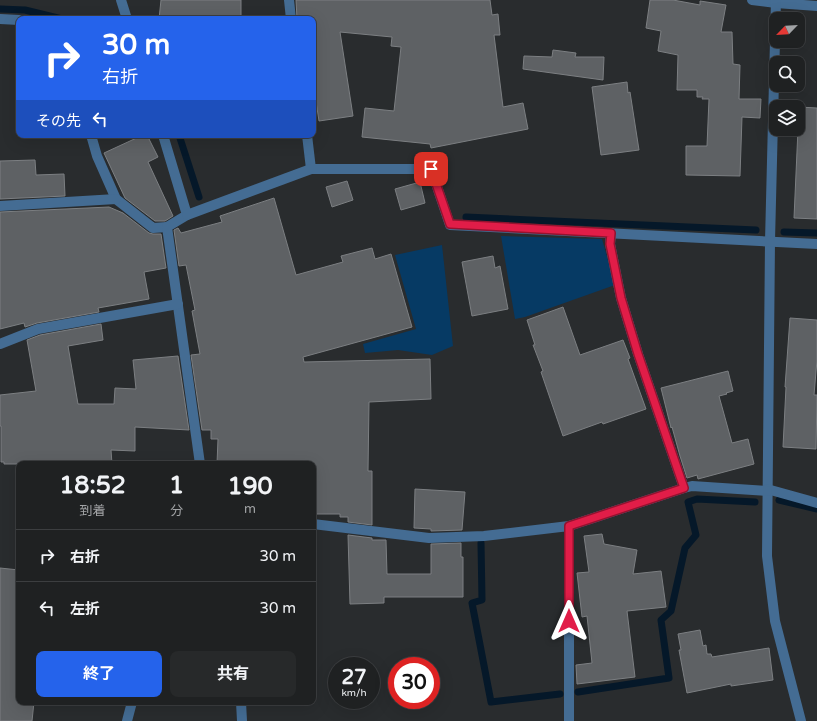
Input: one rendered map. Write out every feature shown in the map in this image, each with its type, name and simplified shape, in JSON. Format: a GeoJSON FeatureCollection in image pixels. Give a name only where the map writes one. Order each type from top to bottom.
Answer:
{"type":"FeatureCollection","features":[{"type":"Feature","properties":{"kind":"street"},"geometry":{"type":"LineString","coordinates":[[121,0],[126,16]]}},
{"type":"Feature","properties":{"kind":"street"},"geometry":{"type":"LineString","coordinates":[[289,0],[291,16]]}},
{"type":"Feature","properties":{"kind":"street"},"geometry":{"type":"LineString","coordinates":[[752,0],[817,6]]}},
{"type":"Feature","properties":{"kind":"street"},"geometry":{"type":"LineString","coordinates":[[776,2],[770,241],[766,556],[775,621],[801,721]]}},
{"type":"Feature","properties":{"kind":"street"},"geometry":{"type":"LineString","coordinates":[[0,19],[16,20]]}},
{"type":"Feature","properties":{"kind":"street"},"geometry":{"type":"LineString","coordinates":[[92,138],[97,156],[116,199],[153,228],[167,227],[187,215],[311,169],[431,169],[450,224],[817,244]]}},
{"type":"Feature","properties":{"kind":"street"},"geometry":{"type":"LineString","coordinates":[[163,138],[187,215]]}},
{"type":"Feature","properties":{"kind":"street"},"geometry":{"type":"LineString","coordinates":[[307,138],[311,169]]}},
{"type":"Feature","properties":{"kind":"street"},"geometry":{"type":"LineString","coordinates":[[0,206],[116,199]]}},
{"type":"Feature","properties":{"kind":"street"},"geometry":{"type":"LineString","coordinates":[[167,227],[200,461]]}},
{"type":"Feature","properties":{"kind":"street"},"geometry":{"type":"LineString","coordinates":[[611,233],[610,244],[621,298],[638,354],[684,488]]}},
{"type":"Feature","properties":{"kind":"street"},"geometry":{"type":"LineString","coordinates":[[0,344],[38,329],[178,304]]}},
{"type":"Feature","properties":{"kind":"street"},"geometry":{"type":"LineString","coordinates":[[316,524],[429,538],[484,536],[569,526],[692,486],[767,490],[817,502]]}},
{"type":"Feature","properties":{"kind":"street"},"geometry":{"type":"LineString","coordinates":[[569,526],[569,721]]}},
{"type":"Feature","properties":{"kind":"street"},"geometry":{"type":"LineString","coordinates":[[127,721],[131,705]]}},
{"type":"Feature","properties":{"kind":"street"},"geometry":{"type":"LineString","coordinates":[[241,705],[242,721]]}},
{"type":"Feature","properties":{"kind":"shaded area"},"geometry":{"type":"Polygon","coordinates":[[[501,236],[602,239],[615,285],[525,317],[515,319],[501,236]]]}},
{"type":"Feature","properties":{"kind":"shaded area"},"geometry":{"type":"Polygon","coordinates":[[[442,245],[453,346],[432,355],[398,350],[365,353],[363,344],[416,329],[395,255],[442,245]]]}},
{"type":"Feature","properties":{"kind":"building"},"geometry":{"type":"Polygon","coordinates":[[[161,0],[241,0],[241,16],[159,16],[161,0]]]}},
{"type":"Feature","properties":{"kind":"building"},"geometry":{"type":"Polygon","coordinates":[[[296,0],[490,0],[492,15],[498,14],[500,35],[494,35],[503,107],[523,103],[528,129],[431,148],[430,144],[362,137],[365,108],[394,111],[401,47],[391,46],[392,37],[340,32],[353,116],[319,121],[316,102],[316,16],[297,16],[296,0]]]}},
{"type":"Feature","properties":{"kind":"building"},"geometry":{"type":"Polygon","coordinates":[[[650,0],[673,0],[700,5],[700,1],[726,5],[721,32],[732,32],[733,64],[740,65],[739,99],[761,99],[760,118],[742,117],[740,176],[686,175],[686,146],[707,146],[709,99],[697,97],[697,90],[677,90],[678,55],[658,51],[661,31],[646,28],[650,0]]]}},
{"type":"Feature","properties":{"kind":"building"},"geometry":{"type":"Polygon","coordinates":[[[553,50],[576,53],[575,57],[604,57],[603,80],[523,69],[524,56],[552,57],[553,50]]]}},
{"type":"Feature","properties":{"kind":"building"},"geometry":{"type":"Polygon","coordinates":[[[627,82],[628,93],[630,92],[639,150],[601,155],[592,87],[627,82]]]}},
{"type":"Feature","properties":{"kind":"building"},"geometry":{"type":"Polygon","coordinates":[[[805,107],[817,108],[817,219],[794,218],[798,136],[805,136],[805,107]]]}},
{"type":"Feature","properties":{"kind":"building"},"geometry":{"type":"Polygon","coordinates":[[[136,138],[148,138],[158,157],[148,162],[173,216],[165,221],[155,221],[125,198],[104,153],[136,138]]]}},
{"type":"Feature","properties":{"kind":"building"},"geometry":{"type":"Polygon","coordinates":[[[35,160],[36,175],[64,174],[65,196],[0,199],[0,161],[35,160]]]}},
{"type":"Feature","properties":{"kind":"building"},"geometry":{"type":"Polygon","coordinates":[[[347,181],[353,200],[332,207],[326,187],[347,181]]]}},
{"type":"Feature","properties":{"kind":"building"},"geometry":{"type":"Polygon","coordinates":[[[420,182],[425,203],[401,210],[395,189],[420,182]]]}},
{"type":"Feature","properties":{"kind":"building"},"geometry":{"type":"Polygon","coordinates":[[[274,198],[296,275],[343,262],[341,256],[372,248],[375,259],[391,254],[412,327],[303,357],[304,362],[430,359],[431,399],[369,402],[368,471],[372,471],[372,525],[348,522],[348,517],[340,517],[340,514],[316,514],[316,461],[217,461],[218,439],[211,439],[211,430],[202,430],[191,355],[200,354],[192,311],[195,310],[186,265],[179,266],[174,230],[178,228],[181,233],[222,222],[220,216],[274,198]]]}},
{"type":"Feature","properties":{"kind":"building"},"geometry":{"type":"Polygon","coordinates":[[[109,207],[123,213],[149,233],[161,234],[166,268],[144,272],[149,299],[98,308],[99,312],[37,323],[25,327],[24,323],[0,329],[0,212],[109,207]]]}},
{"type":"Feature","properties":{"kind":"building"},"geometry":{"type":"Polygon","coordinates":[[[493,256],[495,268],[500,266],[508,309],[472,316],[462,262],[493,256]]]}},
{"type":"Feature","properties":{"kind":"building"},"geometry":{"type":"Polygon","coordinates":[[[563,307],[580,355],[623,340],[630,358],[628,359],[646,409],[603,424],[602,422],[563,436],[541,372],[543,371],[533,345],[535,345],[527,320],[563,307]]]}},
{"type":"Feature","properties":{"kind":"building"},"geometry":{"type":"Polygon","coordinates":[[[790,318],[817,320],[817,360],[814,395],[817,395],[816,449],[783,447],[785,387],[790,318]]]}},
{"type":"Feature","properties":{"kind":"building"},"geometry":{"type":"Polygon","coordinates":[[[101,324],[103,340],[68,346],[78,404],[114,404],[115,388],[136,389],[133,360],[178,356],[189,430],[135,427],[135,451],[111,450],[112,461],[16,461],[16,464],[4,464],[4,462],[1,462],[0,395],[36,391],[27,340],[40,335],[101,324]]]}},
{"type":"Feature","properties":{"kind":"building"},"geometry":{"type":"Polygon","coordinates":[[[728,371],[733,391],[719,396],[732,443],[748,439],[754,464],[698,479],[697,475],[687,478],[672,427],[671,428],[661,388],[728,371]]]}},
{"type":"Feature","properties":{"kind":"building"},"geometry":{"type":"Polygon","coordinates":[[[415,489],[465,492],[462,530],[431,531],[431,529],[414,528],[415,489]]]}},
{"type":"Feature","properties":{"kind":"building"},"geometry":{"type":"Polygon","coordinates":[[[602,534],[604,544],[637,550],[633,574],[661,571],[666,607],[627,611],[635,677],[577,684],[576,665],[592,663],[587,616],[582,617],[577,573],[589,572],[584,536],[602,534]]]}},
{"type":"Feature","properties":{"kind":"building"},"geometry":{"type":"Polygon","coordinates":[[[348,535],[372,538],[372,540],[386,540],[387,574],[431,574],[431,544],[461,543],[461,557],[463,557],[463,597],[384,597],[384,603],[350,604],[348,535]]]}},
{"type":"Feature","properties":{"kind":"building"},"geometry":{"type":"Polygon","coordinates":[[[0,568],[16,570],[16,705],[34,705],[32,721],[0,721],[0,568]]]}},
{"type":"Feature","properties":{"kind":"building"},"geometry":{"type":"Polygon","coordinates":[[[700,630],[703,646],[706,645],[707,654],[711,654],[712,657],[769,648],[773,680],[731,686],[731,684],[687,693],[679,650],[681,650],[678,634],[700,630]]]}},
{"type":"Feature","properties":{"kind":"waterway"},"geometry":{"type":"LineString","coordinates":[[0,9],[25,10],[50,16]]}},
{"type":"Feature","properties":{"kind":"waterway"},"geometry":{"type":"LineString","coordinates":[[180,138],[199,197]]}},
{"type":"Feature","properties":{"kind":"waterway"},"geometry":{"type":"LineString","coordinates":[[466,217],[756,230]]}},
{"type":"Feature","properties":{"kind":"waterway"},"geometry":{"type":"LineString","coordinates":[[784,232],[817,233]]}},
{"type":"Feature","properties":{"kind":"waterway"},"geometry":{"type":"LineString","coordinates":[[578,692],[669,678],[661,620],[671,611],[685,548],[696,535],[688,502],[697,499],[755,502]]}},
{"type":"Feature","properties":{"kind":"waterway"},"geometry":{"type":"LineString","coordinates":[[779,500],[817,509]]}},
{"type":"Feature","properties":{"kind":"waterway"},"geometry":{"type":"LineString","coordinates":[[481,543],[482,600],[472,603],[491,702],[560,694]]}},
{"type":"Feature","properties":{"kind":"route"},"geometry":{"type":"LineString","coordinates":[[431,169],[450,224],[611,233],[610,244],[621,298],[638,354],[684,488],[569,526],[569,621]]}}]}
